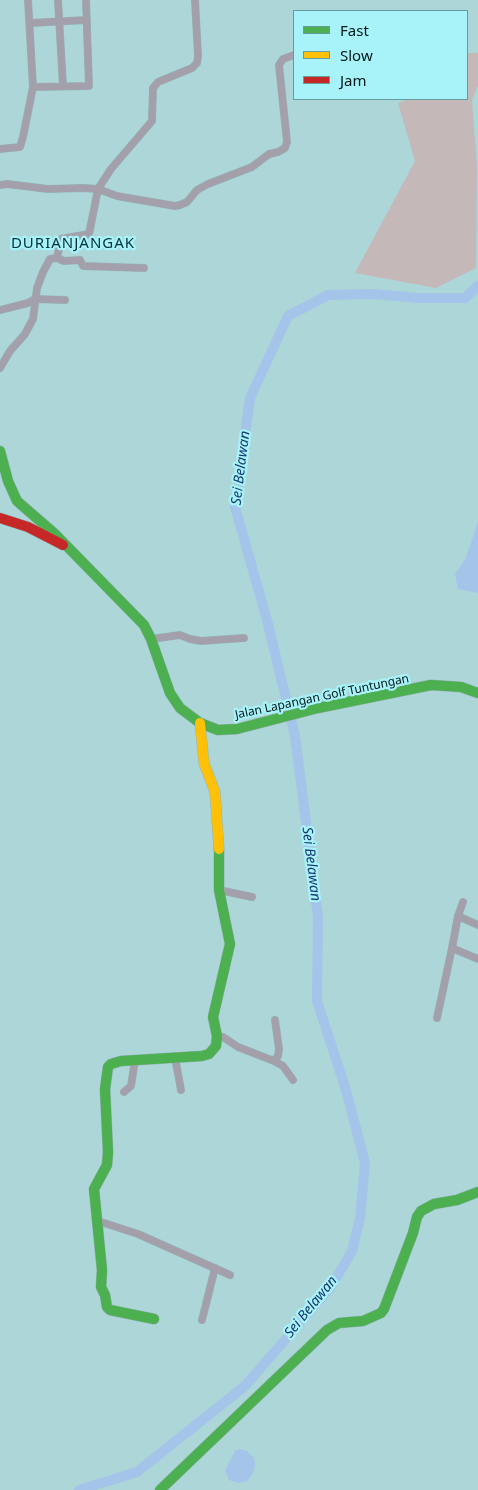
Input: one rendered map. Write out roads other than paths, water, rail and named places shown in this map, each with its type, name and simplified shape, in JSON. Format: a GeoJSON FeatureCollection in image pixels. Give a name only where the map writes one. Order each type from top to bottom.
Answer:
{"type":"FeatureCollection","features":[{"type":"Feature","properties":{"kind":"street"},"geometry":{"type":"LineString","coordinates":[[0,149],[17,148],[21,145],[32,87],[28,0]]}},
{"type":"Feature","properties":{"kind":"street"},"geometry":{"type":"LineString","coordinates":[[58,0],[63,86]]}},
{"type":"Feature","properties":{"kind":"street"},"geometry":{"type":"LineString","coordinates":[[32,87],[89,86],[86,0]]}},
{"type":"Feature","properties":{"kind":"street"},"geometry":{"type":"LineString","coordinates":[[57,258],[61,239],[89,234],[98,190],[111,169],[152,121],[153,88],[158,82],[192,68],[197,63],[195,0]]}},
{"type":"Feature","properties":{"kind":"street"},"geometry":{"type":"LineString","coordinates":[[30,23],[87,20]]}},
{"type":"Feature","properties":{"kind":"street"},"geometry":{"type":"LineString","coordinates":[[0,185],[7,184],[48,189],[84,188],[117,196],[175,206],[180,205],[186,202],[197,190],[208,184],[252,167],[269,154],[285,148],[287,142],[279,65],[283,59],[293,55]]}},
{"type":"Feature","properties":{"kind":"street"},"geometry":{"type":"LineString","coordinates":[[0,368],[10,351],[25,334],[32,319],[35,299],[43,272],[48,261],[52,258],[64,261],[80,260],[83,266],[144,268]]}},
{"type":"Feature","properties":{"kind":"street"},"geometry":{"type":"LineString","coordinates":[[0,310],[35,299],[65,300]]}},
{"type":"Feature","properties":{"kind":"street"},"geometry":{"type":"LineString","coordinates":[[0,451],[8,481],[17,501],[55,534],[65,546]]}},
{"type":"Feature","properties":{"kind":"street","name":"Jalan Lapangan Golf Tuntungan"},"geometry":{"type":"LineString","coordinates":[[0,518],[28,527],[65,546],[115,594],[139,620],[151,640],[170,693],[180,708],[200,724],[224,730],[318,708],[439,684],[460,687],[478,693]]}},
{"type":"Feature","properties":{"kind":"street"},"geometry":{"type":"LineString","coordinates":[[151,640],[181,634],[190,639],[201,641],[244,638]]}},
{"type":"Feature","properties":{"kind":"street"},"geometry":{"type":"LineString","coordinates":[[154,1319],[110,1310],[107,1307],[106,1296],[101,1288],[102,1270],[94,1189],[107,1165],[105,1089],[108,1067],[121,1061],[202,1056],[208,1054],[216,1046],[217,1036],[213,1017],[216,998],[230,948],[219,890],[215,792],[204,763],[200,724]]}},
{"type":"Feature","properties":{"kind":"street"},"geometry":{"type":"LineString","coordinates":[[219,890],[252,897]]}},
{"type":"Feature","properties":{"kind":"street"},"geometry":{"type":"LineString","coordinates":[[437,1018],[458,916],[463,902]]}},
{"type":"Feature","properties":{"kind":"street"},"geometry":{"type":"LineString","coordinates":[[458,916],[478,925]]}},
{"type":"Feature","properties":{"kind":"street"},"geometry":{"type":"LineString","coordinates":[[452,948],[478,959]]}},
{"type":"Feature","properties":{"kind":"street"},"geometry":{"type":"LineString","coordinates":[[274,1061],[278,1056],[275,1020]]}},
{"type":"Feature","properties":{"kind":"street"},"geometry":{"type":"LineString","coordinates":[[217,1036],[223,1037],[238,1047],[283,1066],[293,1080]]}},
{"type":"Feature","properties":{"kind":"street"},"geometry":{"type":"LineString","coordinates":[[175,1057],[181,1090]]}},
{"type":"Feature","properties":{"kind":"street"},"geometry":{"type":"LineString","coordinates":[[124,1092],[131,1086],[135,1060]]}},
{"type":"Feature","properties":{"kind":"street"},"geometry":{"type":"LineString","coordinates":[[160,1490],[327,1330],[339,1322],[363,1321],[384,1309],[418,1217],[422,1211],[434,1204],[457,1200],[478,1192]]}},
{"type":"Feature","properties":{"kind":"street"},"geometry":{"type":"LineString","coordinates":[[98,1221],[138,1234],[230,1276]]}},
{"type":"Feature","properties":{"kind":"street"},"geometry":{"type":"LineString","coordinates":[[202,1320],[215,1268]]}},
{"type":"Feature","properties":{"kind":"water"},"geometry":{"type":"Polygon","coordinates":[[[478,522],[478,593],[458,589],[455,574],[465,560],[478,522]]]}},
{"type":"Feature","properties":{"kind":"water"},"geometry":{"type":"Polygon","coordinates":[[[240,1449],[247,1451],[254,1458],[255,1467],[247,1481],[238,1483],[229,1480],[225,1470],[235,1451],[240,1449]]]}},
{"type":"Feature","properties":{"kind":"waterway","name":"Sei Belawan"},"geometry":{"type":"LineString","coordinates":[[79,1490],[137,1472],[245,1386],[330,1288],[352,1251],[360,1218],[365,1163],[346,1090],[317,1001],[318,917],[295,736],[267,620],[235,507],[250,398],[288,316],[328,295],[373,294],[419,298],[465,298],[478,286]]}},
{"type":"Feature","properties":{"kind":"district","name":"DURIANJANGAK"},"geometry":{"type":"Point","coordinates":[73,244]}}]}
